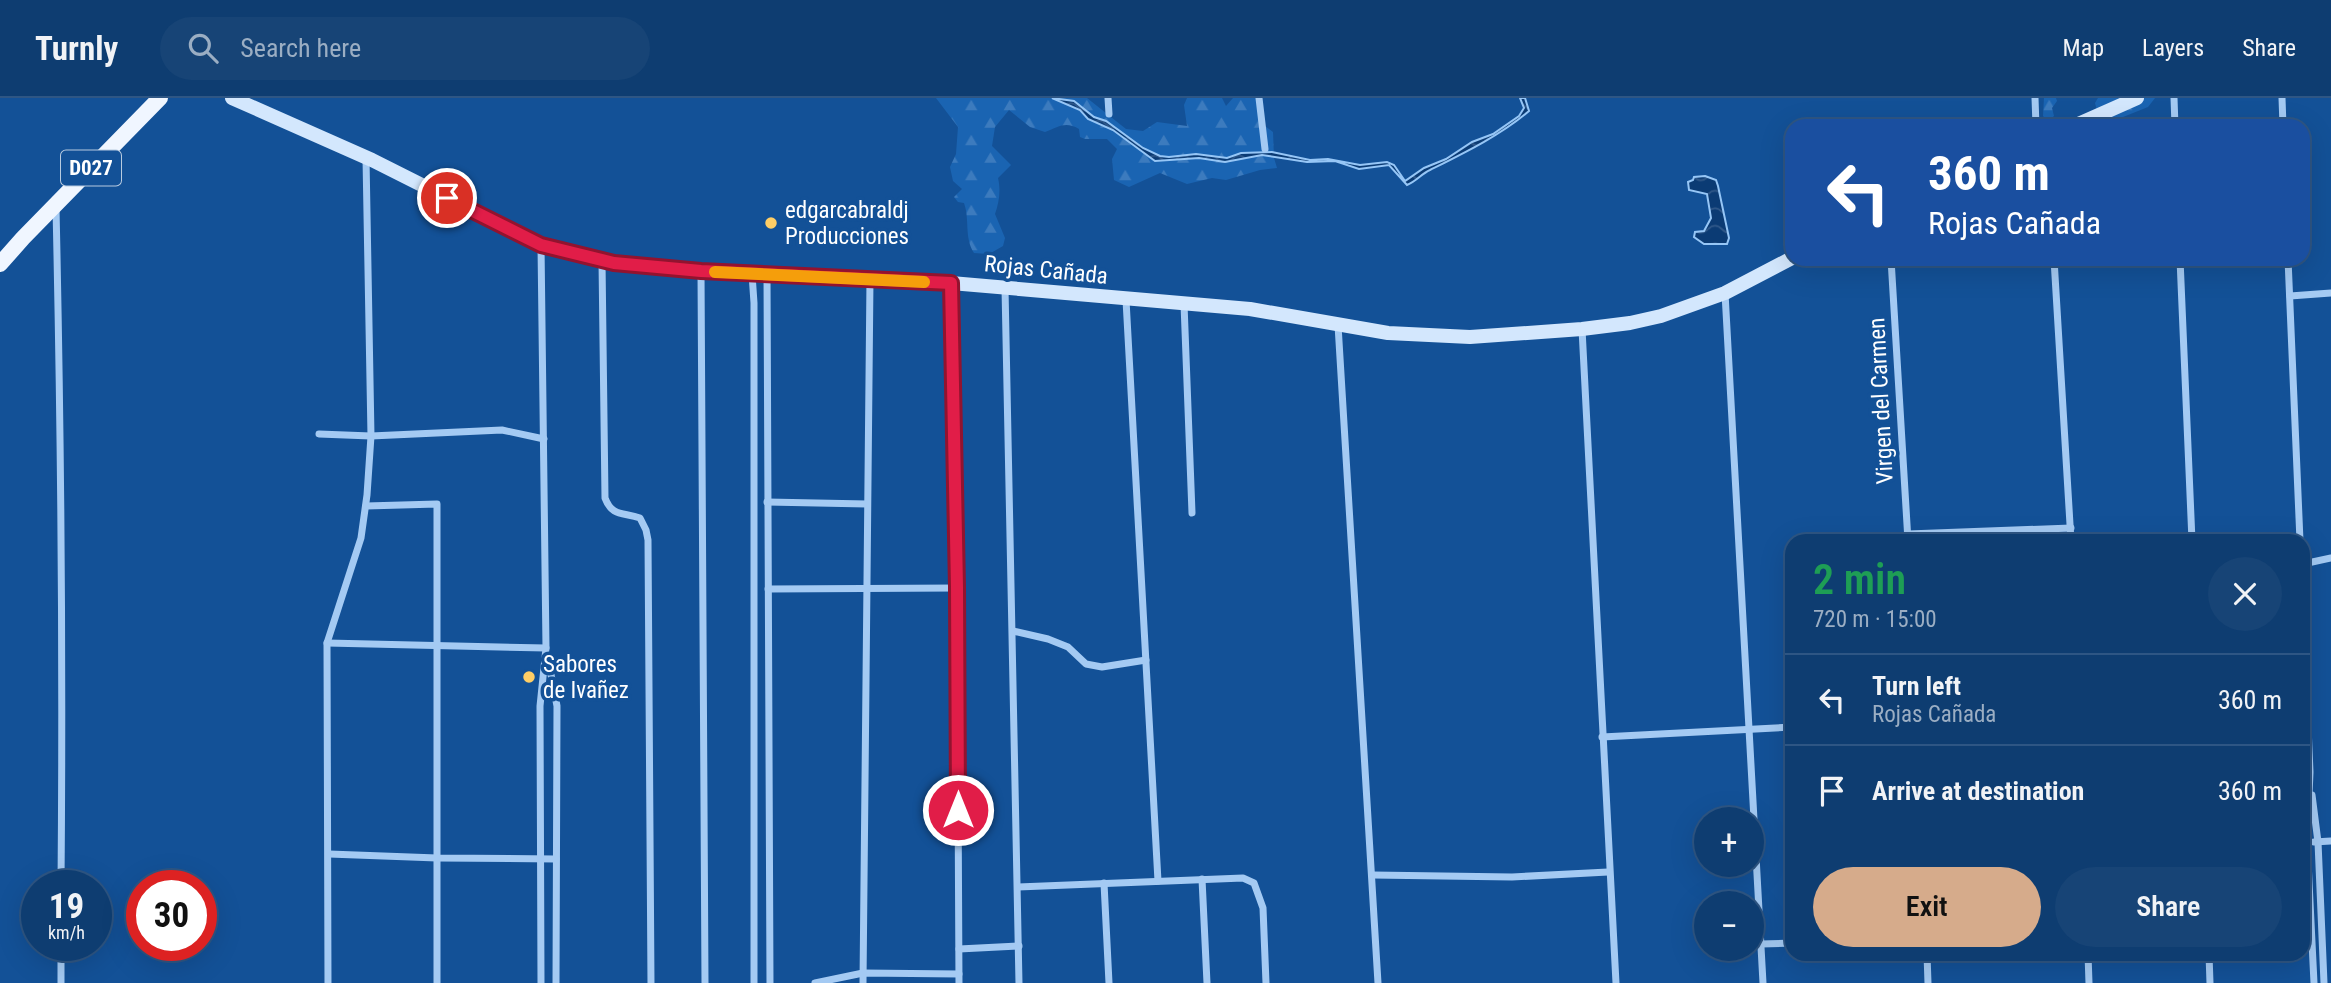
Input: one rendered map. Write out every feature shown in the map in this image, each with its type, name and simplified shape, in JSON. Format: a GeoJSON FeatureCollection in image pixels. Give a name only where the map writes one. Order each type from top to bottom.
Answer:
{"type":"FeatureCollection","features":[{"type":"Feature","properties":{"kind":"main road","name":"D027"},"geometry":{"type":"LineString","coordinates":[[0,264],[160,98]]}},
{"type":"Feature","properties":{"kind":"main road","name":"Rojas Cañada"},"geometry":{"type":"LineString","coordinates":[[232,98],[366,157],[541,245],[602,260],[701,271],[951,283],[1250,309],[1388,333],[1470,337],[1582,329],[1661,316],[1725,293],[1785,262]]}},
{"type":"Feature","properties":{"kind":"main road"},"geometry":{"type":"LineString","coordinates":[[2090,119],[2137,98]]}},
{"type":"Feature","properties":{"kind":"main road","name":"D027"},"geometry":{"type":"LineString","coordinates":[[0,256],[23,238]]}},
{"type":"Feature","properties":{"kind":"street"},"geometry":{"type":"LineString","coordinates":[[1108,98],[1109,114]]}},
{"type":"Feature","properties":{"kind":"street"},"geometry":{"type":"LineString","coordinates":[[1259,98],[1265,149]]}},
{"type":"Feature","properties":{"kind":"street"},"geometry":{"type":"LineString","coordinates":[[2035,98],[2036,119]]}},
{"type":"Feature","properties":{"kind":"street"},"geometry":{"type":"LineString","coordinates":[[2174,98],[2175,119]]}},
{"type":"Feature","properties":{"kind":"street"},"geometry":{"type":"LineString","coordinates":[[2282,98],[2283,119]]}},
{"type":"Feature","properties":{"kind":"street"},"geometry":{"type":"LineString","coordinates":[[328,983],[327,643],[360,538],[366,506],[371,436],[366,157]]}},
{"type":"Feature","properties":{"kind":"street"},"geometry":{"type":"LineString","coordinates":[[55,204],[61,435],[61,870]]}},
{"type":"Feature","properties":{"kind":"street"},"geometry":{"type":"LineString","coordinates":[[541,245],[546,648],[540,706],[541,983]]}},
{"type":"Feature","properties":{"kind":"street"},"geometry":{"type":"LineString","coordinates":[[602,260],[605,498],[608,508],[640,518],[648,540],[651,983]]}},
{"type":"Feature","properties":{"kind":"street","name":"Virgen del Carmen"},"geometry":{"type":"LineString","coordinates":[[1891,266],[1908,534]]}},
{"type":"Feature","properties":{"kind":"street"},"geometry":{"type":"LineString","coordinates":[[2054,266],[2071,534]]}},
{"type":"Feature","properties":{"kind":"street"},"geometry":{"type":"LineString","coordinates":[[2180,266],[2192,534]]}},
{"type":"Feature","properties":{"kind":"street"},"geometry":{"type":"LineString","coordinates":[[2288,266],[2300,534]]}},
{"type":"Feature","properties":{"kind":"street"},"geometry":{"type":"LineString","coordinates":[[701,271],[705,983]]}},
{"type":"Feature","properties":{"kind":"street"},"geometry":{"type":"LineString","coordinates":[[752,274],[754,983]]}},
{"type":"Feature","properties":{"kind":"street"},"geometry":{"type":"LineString","coordinates":[[767,274],[770,983]]}},
{"type":"Feature","properties":{"kind":"street"},"geometry":{"type":"LineString","coordinates":[[863,983],[870,279]]}},
{"type":"Feature","properties":{"kind":"street"},"geometry":{"type":"LineString","coordinates":[[815,983],[863,974],[959,979],[957,587],[951,283]]}},
{"type":"Feature","properties":{"kind":"street"},"geometry":{"type":"LineString","coordinates":[[1005,288],[1019,983]]}},
{"type":"Feature","properties":{"kind":"street"},"geometry":{"type":"LineString","coordinates":[[1725,293],[1758,891]]}},
{"type":"Feature","properties":{"kind":"street"},"geometry":{"type":"LineString","coordinates":[[2290,296],[2331,293]]}},
{"type":"Feature","properties":{"kind":"street"},"geometry":{"type":"LineString","coordinates":[[1126,300],[1158,881]]}},
{"type":"Feature","properties":{"kind":"street"},"geometry":{"type":"LineString","coordinates":[[1184,304],[1192,513]]}},
{"type":"Feature","properties":{"kind":"street"},"geometry":{"type":"LineString","coordinates":[[1338,324],[1378,983]]}},
{"type":"Feature","properties":{"kind":"street"},"geometry":{"type":"LineString","coordinates":[[1582,329],[1608,872],[1616,983]]}},
{"type":"Feature","properties":{"kind":"street"},"geometry":{"type":"LineString","coordinates":[[319,435],[371,436],[502,430],[544,439]]}},
{"type":"Feature","properties":{"kind":"street"},"geometry":{"type":"LineString","coordinates":[[767,502],[867,504]]}},
{"type":"Feature","properties":{"kind":"street"},"geometry":{"type":"LineString","coordinates":[[366,506],[437,504],[437,983]]}},
{"type":"Feature","properties":{"kind":"street"},"geometry":{"type":"LineString","coordinates":[[1973,534],[2071,528]]}},
{"type":"Feature","properties":{"kind":"street"},"geometry":{"type":"LineString","coordinates":[[2310,562],[2331,558]]}},
{"type":"Feature","properties":{"kind":"street"},"geometry":{"type":"LineString","coordinates":[[768,589],[957,587]]}},
{"type":"Feature","properties":{"kind":"street"},"geometry":{"type":"LineString","coordinates":[[1013,631],[1068,647],[1086,664],[1102,667],[1146,660]]}},
{"type":"Feature","properties":{"kind":"street"},"geometry":{"type":"LineString","coordinates":[[327,643],[546,648]]}},
{"type":"Feature","properties":{"kind":"street"},"geometry":{"type":"LineString","coordinates":[[546,648],[556,706],[556,983]]}},
{"type":"Feature","properties":{"kind":"street"},"geometry":{"type":"LineString","coordinates":[[1602,737],[1785,727]]}},
{"type":"Feature","properties":{"kind":"street"},"geometry":{"type":"LineString","coordinates":[[2310,780],[2318,842],[2324,983]]}},
{"type":"Feature","properties":{"kind":"street"},"geometry":{"type":"LineString","coordinates":[[2310,841],[2331,841]]}},
{"type":"Feature","properties":{"kind":"street"},"geometry":{"type":"LineString","coordinates":[[329,855],[556,859]]}},
{"type":"Feature","properties":{"kind":"street"},"geometry":{"type":"LineString","coordinates":[[1373,875],[1512,877],[1608,872]]}},
{"type":"Feature","properties":{"kind":"street"},"geometry":{"type":"LineString","coordinates":[[1018,887],[1243,878],[1254,883],[1263,908],[1266,983]]}},
{"type":"Feature","properties":{"kind":"street"},"geometry":{"type":"LineString","coordinates":[[1202,879],[1207,983]]}},
{"type":"Feature","properties":{"kind":"street"},"geometry":{"type":"LineString","coordinates":[[1104,883],[1110,983]]}},
{"type":"Feature","properties":{"kind":"street"},"geometry":{"type":"LineString","coordinates":[[2310,888],[2314,983]]}},
{"type":"Feature","properties":{"kind":"street"},"geometry":{"type":"LineString","coordinates":[[1764,944],[1785,943]]}},
{"type":"Feature","properties":{"kind":"street"},"geometry":{"type":"LineString","coordinates":[[959,949],[1019,946]]}},
{"type":"Feature","properties":{"kind":"street"},"geometry":{"type":"LineString","coordinates":[[61,961],[61,983]]}},
{"type":"Feature","properties":{"kind":"street"},"geometry":{"type":"LineString","coordinates":[[1762,961],[1763,983]]}},
{"type":"Feature","properties":{"kind":"street"},"geometry":{"type":"LineString","coordinates":[[1927,961],[1928,983]]}},
{"type":"Feature","properties":{"kind":"street"},"geometry":{"type":"LineString","coordinates":[[2088,961],[2089,983]]}},
{"type":"Feature","properties":{"kind":"street"},"geometry":{"type":"LineString","coordinates":[[2208,961],[2210,983]]}},
{"type":"Feature","properties":{"kind":"green space"},"geometry":{"type":"Polygon","coordinates":[[[936,98],[1087,98],[1126,129],[1143,131],[1157,122],[1187,126],[1184,105],[1187,98],[1222,98],[1226,106],[1233,98],[1255,98],[1261,101],[1265,126],[1273,132],[1277,168],[1226,180],[1212,178],[1187,184],[1160,173],[1129,187],[1114,180],[1112,159],[1117,149],[1107,139],[1085,139],[1080,137],[1079,129],[1070,125],[1045,132],[1030,127],[1009,110],[995,127],[992,146],[1011,165],[998,178],[999,196],[995,214],[1005,238],[1003,246],[989,254],[974,253],[969,241],[964,203],[958,202],[954,197],[962,189],[953,181],[950,167],[956,154],[958,127],[936,98]]]}},
{"type":"Feature","properties":{"kind":"green space"},"geometry":{"type":"Polygon","coordinates":[[[2044,98],[2056,98],[2052,108],[2054,116],[2046,119],[2043,116],[2044,98]]]}},
{"type":"Feature","properties":{"kind":"green space"},"geometry":{"type":"Polygon","coordinates":[[[2098,98],[2155,98],[2148,107],[2118,119],[2099,119],[2095,103],[2098,98]]]}},
{"type":"Feature","properties":{"kind":"water"},"geometry":{"type":"Polygon","coordinates":[[[1052,98],[1074,101],[1094,117],[1106,121],[1143,148],[1160,156],[1196,154],[1227,158],[1241,153],[1272,152],[1310,160],[1328,159],[1360,165],[1387,162],[1394,165],[1405,181],[1472,142],[1493,134],[1519,116],[1524,108],[1520,98],[1525,98],[1529,111],[1494,136],[1407,185],[1389,165],[1359,169],[1335,161],[1307,162],[1262,155],[1225,162],[1199,158],[1155,161],[1113,130],[1088,119],[1080,110],[1052,98]]]}},
{"type":"Feature","properties":{"kind":"water"},"geometry":{"type":"Polygon","coordinates":[[[1705,176],[1716,180],[1718,186],[1729,238],[1727,244],[1704,244],[1694,237],[1695,232],[1704,231],[1711,218],[1707,194],[1689,190],[1688,182],[1694,177],[1705,176]]]}},
{"type":"Feature","properties":{"kind":"slow traffic"},"geometry":{"type":"LineString","coordinates":[[715,272],[924,282]]}},
{"type":"Feature","properties":{"kind":"place","name":"edgarcabraldj Producciones"},"geometry":{"type":"Point","coordinates":[771,223]}},
{"type":"Feature","properties":{"kind":"place","name":"Sabores de Ivañez"},"geometry":{"type":"Point","coordinates":[529,677]}},
{"type":"Feature","properties":{"kind":"route"},"geometry":{"type":"LineString","coordinates":[[447,198],[541,245],[614,263],[701,271],[951,283],[958,810]]}}]}
